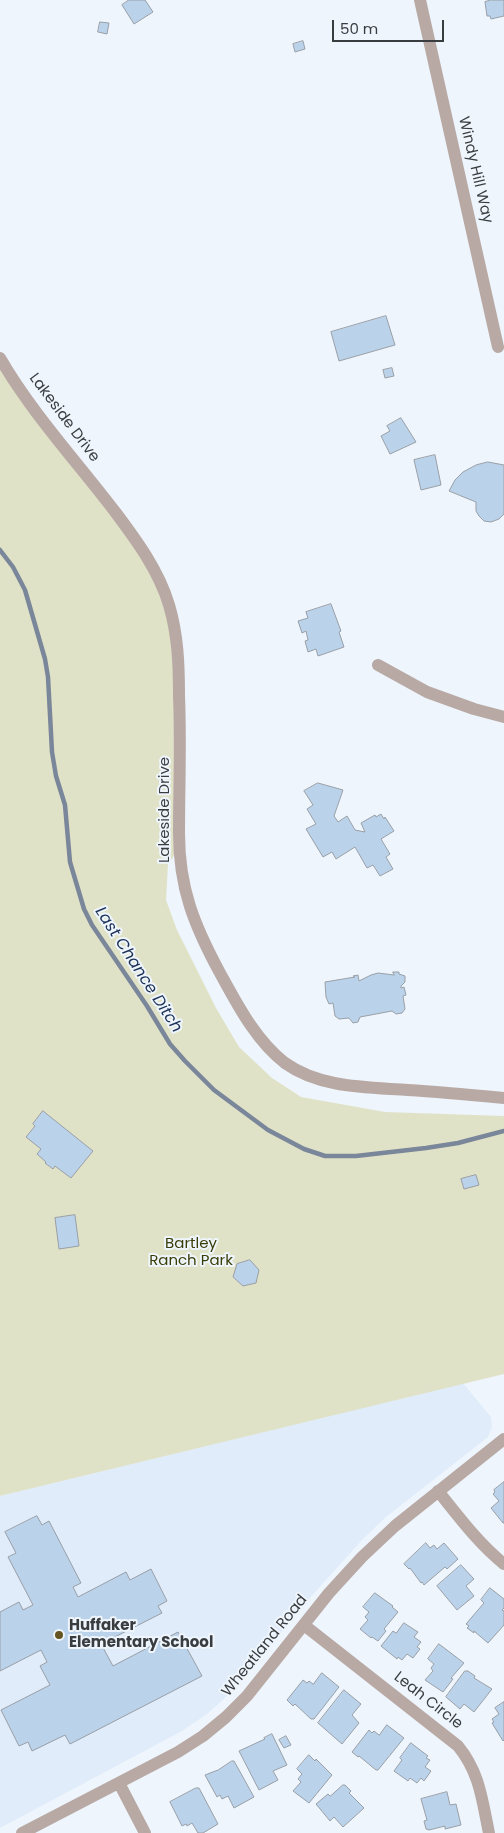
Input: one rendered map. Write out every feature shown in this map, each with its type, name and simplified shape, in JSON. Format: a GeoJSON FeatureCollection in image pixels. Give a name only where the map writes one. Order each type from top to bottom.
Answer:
{"type":"FeatureCollection","features":[{"type":"Feature","properties":{"kind":"street","name":"Windy Hill Way"},"geometry":{"type":"LineString","coordinates":[[420,0],[498,347]]}},
{"type":"Feature","properties":{"kind":"street","name":"Lakeside Drive"},"geometry":{"type":"LineString","coordinates":[[0,358],[34,407],[128,530],[146,556],[163,588],[175,630],[179,668],[181,766],[179,834],[183,884],[192,913],[205,944],[235,1000],[251,1025],[265,1043],[284,1062],[306,1075],[322,1080],[350,1086],[504,1098]]}},
{"type":"Feature","properties":{"kind":"street"},"geometry":{"type":"LineString","coordinates":[[378,665],[427,692],[474,709],[504,717]]}},
{"type":"Feature","properties":{"kind":"street","name":"Wheatland Road"},"geometry":{"type":"LineString","coordinates":[[22,1833],[178,1752],[203,1736],[247,1696],[329,1593],[362,1557],[395,1526],[504,1438]]}},
{"type":"Feature","properties":{"kind":"street"},"geometry":{"type":"LineString","coordinates":[[438,1491],[487,1551],[504,1564]]}},
{"type":"Feature","properties":{"kind":"street","name":"Leah Circle"},"geometry":{"type":"LineString","coordinates":[[304,1624],[458,1746],[470,1760],[476,1774],[490,1833]]}},
{"type":"Feature","properties":{"kind":"street"},"geometry":{"type":"LineString","coordinates":[[119,1783],[145,1833]]}},
{"type":"Feature","properties":{"kind":"shaded area"},"geometry":{"type":"Polygon","coordinates":[[[463,1383],[491,1417],[492,1427],[488,1437],[386,1517],[363,1539],[308,1600],[227,1696],[207,1714],[182,1731],[0,1828],[0,1496],[463,1383]]]}},
{"type":"Feature","properties":{"kind":"green space","name":"Bartley Ranch Park"},"geometry":{"type":"Polygon","coordinates":[[[0,368],[149,564],[174,638],[176,853],[168,864],[166,900],[177,930],[216,1008],[239,1047],[272,1078],[301,1097],[385,1112],[504,1116],[504,1374],[0,1496],[0,368]]]}},
{"type":"Feature","properties":{"kind":"building"},"geometry":{"type":"Polygon","coordinates":[[[129,0],[145,0],[153,12],[134,24],[122,5],[129,0]]]}},
{"type":"Feature","properties":{"kind":"building"},"geometry":{"type":"Polygon","coordinates":[[[504,0],[504,16],[491,19],[490,16],[487,16],[485,2],[504,0]]]}},
{"type":"Feature","properties":{"kind":"building"},"geometry":{"type":"Polygon","coordinates":[[[100,22],[109,23],[107,34],[98,32],[100,22]]]}},
{"type":"Feature","properties":{"kind":"building"},"geometry":{"type":"Polygon","coordinates":[[[303,41],[305,49],[295,52],[293,44],[303,41]]]}},
{"type":"Feature","properties":{"kind":"building"},"geometry":{"type":"Polygon","coordinates":[[[386,316],[395,345],[339,361],[331,332],[386,316]]]}},
{"type":"Feature","properties":{"kind":"building"},"geometry":{"type":"Polygon","coordinates":[[[392,368],[394,376],[385,378],[383,370],[392,368]]]}},
{"type":"Feature","properties":{"kind":"building"},"geometry":{"type":"Polygon","coordinates":[[[401,418],[416,442],[390,454],[381,436],[390,431],[387,426],[401,418]]]}},
{"type":"Feature","properties":{"kind":"building"},"geometry":{"type":"Polygon","coordinates":[[[435,455],[441,485],[421,490],[414,460],[435,455]]]}},
{"type":"Feature","properties":{"kind":"building"},"geometry":{"type":"Polygon","coordinates":[[[488,462],[504,465],[504,514],[499,519],[491,522],[484,521],[479,516],[476,511],[476,502],[449,491],[455,480],[463,472],[476,465],[488,462]]]}},
{"type":"Feature","properties":{"kind":"building"},"geometry":{"type":"Polygon","coordinates":[[[331,604],[341,631],[339,632],[344,647],[318,656],[316,649],[308,652],[305,641],[308,640],[306,631],[302,633],[298,621],[308,618],[306,612],[331,604]]]}},
{"type":"Feature","properties":{"kind":"building"},"geometry":{"type":"Polygon","coordinates":[[[318,783],[343,790],[334,816],[338,822],[347,816],[355,830],[365,832],[361,823],[375,815],[376,817],[381,814],[384,819],[385,817],[394,831],[381,839],[390,854],[386,857],[393,869],[380,876],[373,865],[367,868],[355,847],[336,859],[332,852],[323,857],[306,829],[316,824],[307,809],[313,805],[304,791],[318,783]]]}},
{"type":"Feature","properties":{"kind":"building"},"geometry":{"type":"Polygon","coordinates":[[[393,972],[399,972],[399,974],[405,976],[405,982],[401,986],[401,988],[404,987],[406,995],[403,996],[405,1009],[402,1013],[396,1014],[392,1011],[360,1017],[358,1022],[353,1023],[349,1018],[339,1019],[335,1016],[333,1003],[329,1004],[326,997],[325,982],[358,975],[359,981],[378,973],[394,975],[393,972]]]}},
{"type":"Feature","properties":{"kind":"building"},"geometry":{"type":"Polygon","coordinates":[[[43,1111],[93,1151],[71,1178],[55,1166],[53,1169],[45,1163],[37,1154],[41,1149],[26,1137],[35,1126],[33,1124],[43,1111]]]}},
{"type":"Feature","properties":{"kind":"building"},"geometry":{"type":"Polygon","coordinates":[[[476,1175],[479,1185],[464,1189],[461,1179],[476,1175]]]}},
{"type":"Feature","properties":{"kind":"building"},"geometry":{"type":"Polygon","coordinates":[[[75,1215],[79,1246],[59,1249],[55,1218],[75,1215]]]}},
{"type":"Feature","properties":{"kind":"building"},"geometry":{"type":"Polygon","coordinates":[[[250,1260],[259,1270],[256,1283],[243,1286],[233,1277],[237,1264],[250,1260]]]}},
{"type":"Feature","properties":{"kind":"building"},"geometry":{"type":"Polygon","coordinates":[[[504,1482],[503,1523],[491,1508],[499,1501],[493,1494],[494,1490],[504,1482]]]}},
{"type":"Feature","properties":{"kind":"building","name":"Huffaker Elementary School"},"geometry":{"type":"Polygon","coordinates":[[[37,1516],[42,1525],[49,1521],[81,1583],[73,1587],[78,1597],[126,1572],[130,1580],[151,1569],[167,1601],[158,1606],[162,1613],[101,1644],[113,1666],[178,1632],[202,1676],[70,1744],[65,1735],[32,1751],[28,1742],[19,1746],[1,1710],[50,1685],[40,1666],[47,1662],[41,1650],[0,1671],[0,1612],[19,1602],[23,1610],[33,1605],[8,1557],[16,1553],[5,1532],[37,1516]]]}},
{"type":"Feature","properties":{"kind":"building"},"geometry":{"type":"Polygon","coordinates":[[[426,1543],[430,1548],[434,1545],[437,1549],[444,1543],[458,1559],[447,1569],[445,1567],[424,1585],[410,1568],[404,1564],[426,1543]]]}},
{"type":"Feature","properties":{"kind":"building"},"geometry":{"type":"Polygon","coordinates":[[[461,1565],[474,1579],[466,1586],[474,1596],[457,1610],[437,1586],[461,1565]]]}},
{"type":"Feature","properties":{"kind":"building"},"geometry":{"type":"Polygon","coordinates":[[[490,1588],[504,1599],[504,1608],[502,1610],[504,1611],[504,1625],[488,1643],[474,1631],[474,1633],[467,1628],[469,1626],[466,1624],[484,1603],[481,1600],[490,1588]]]}},
{"type":"Feature","properties":{"kind":"building"},"geometry":{"type":"Polygon","coordinates":[[[375,1593],[398,1612],[384,1629],[386,1631],[378,1641],[360,1629],[368,1620],[365,1617],[369,1612],[363,1607],[375,1593]]]}},
{"type":"Feature","properties":{"kind":"building"},"geometry":{"type":"Polygon","coordinates":[[[404,1623],[418,1632],[414,1637],[421,1642],[417,1647],[420,1649],[413,1658],[407,1654],[402,1660],[398,1657],[397,1659],[381,1646],[393,1631],[396,1633],[404,1623]]]}},
{"type":"Feature","properties":{"kind":"building"},"geometry":{"type":"Polygon","coordinates":[[[439,1644],[464,1663],[451,1678],[453,1679],[443,1692],[425,1680],[433,1671],[431,1668],[434,1664],[428,1659],[439,1644]]]}},
{"type":"Feature","properties":{"kind":"building"},"geometry":{"type":"Polygon","coordinates":[[[465,1671],[468,1671],[475,1676],[474,1678],[492,1689],[474,1712],[464,1704],[460,1709],[446,1697],[465,1671]]]}},
{"type":"Feature","properties":{"kind":"building"},"geometry":{"type":"Polygon","coordinates":[[[322,1673],[339,1687],[314,1719],[311,1719],[295,1704],[293,1706],[287,1700],[303,1680],[313,1684],[322,1673]]]}},
{"type":"Feature","properties":{"kind":"building"},"geometry":{"type":"Polygon","coordinates":[[[344,1690],[361,1704],[352,1715],[359,1723],[342,1744],[318,1723],[344,1690]]]}},
{"type":"Feature","properties":{"kind":"building"},"geometry":{"type":"Polygon","coordinates":[[[504,1702],[503,1741],[492,1723],[494,1722],[492,1719],[499,1714],[495,1708],[504,1702]]]}},
{"type":"Feature","properties":{"kind":"building"},"geometry":{"type":"Polygon","coordinates":[[[387,1725],[404,1738],[378,1770],[376,1770],[352,1752],[369,1730],[379,1735],[387,1725]]]}},
{"type":"Feature","properties":{"kind":"building"},"geometry":{"type":"Polygon","coordinates":[[[272,1734],[287,1765],[273,1771],[278,1780],[259,1790],[239,1751],[272,1734]]]}},
{"type":"Feature","properties":{"kind":"building"},"geometry":{"type":"Polygon","coordinates":[[[286,1736],[291,1745],[284,1748],[279,1740],[286,1736]]]}},
{"type":"Feature","properties":{"kind":"building"},"geometry":{"type":"Polygon","coordinates":[[[411,1743],[428,1756],[426,1758],[430,1760],[425,1767],[431,1771],[424,1781],[421,1778],[417,1783],[410,1778],[408,1781],[394,1771],[402,1760],[400,1758],[411,1743]]]}},
{"type":"Feature","properties":{"kind":"building"},"geometry":{"type":"Polygon","coordinates":[[[309,1755],[315,1761],[316,1759],[332,1775],[309,1803],[293,1791],[301,1782],[298,1779],[302,1774],[297,1769],[309,1755]]]}},
{"type":"Feature","properties":{"kind":"building"},"geometry":{"type":"Polygon","coordinates":[[[234,1761],[254,1797],[234,1808],[228,1796],[222,1799],[220,1795],[217,1797],[205,1775],[218,1770],[234,1761]]]}},
{"type":"Feature","properties":{"kind":"building"},"geometry":{"type":"Polygon","coordinates":[[[343,1785],[351,1791],[349,1793],[364,1808],[343,1827],[334,1817],[330,1821],[316,1804],[328,1794],[330,1796],[343,1785]]]}},
{"type":"Feature","properties":{"kind":"building"},"geometry":{"type":"Polygon","coordinates":[[[199,1788],[218,1824],[203,1833],[198,1833],[192,1823],[182,1826],[170,1802],[199,1788]]]}},
{"type":"Feature","properties":{"kind":"building"},"geometry":{"type":"Polygon","coordinates":[[[447,1792],[450,1805],[456,1804],[461,1825],[445,1829],[445,1826],[426,1829],[424,1821],[427,1820],[421,1799],[447,1792]]]}},
{"type":"Feature","properties":{"kind":"waterway","name":"Last Chance Ditch"},"geometry":{"type":"LineString","coordinates":[[0,550],[13,567],[25,590],[45,659],[48,677],[52,752],[56,776],[65,805],[70,862],[84,909],[92,925],[147,1006],[170,1044],[214,1090],[268,1130],[304,1149],[325,1156],[356,1156],[426,1148],[458,1143],[504,1131]]}},
{"type":"Feature","properties":{"kind":"place","name":"Huffaker Elementary School"},"geometry":{"type":"Point","coordinates":[59,1635]}}]}
